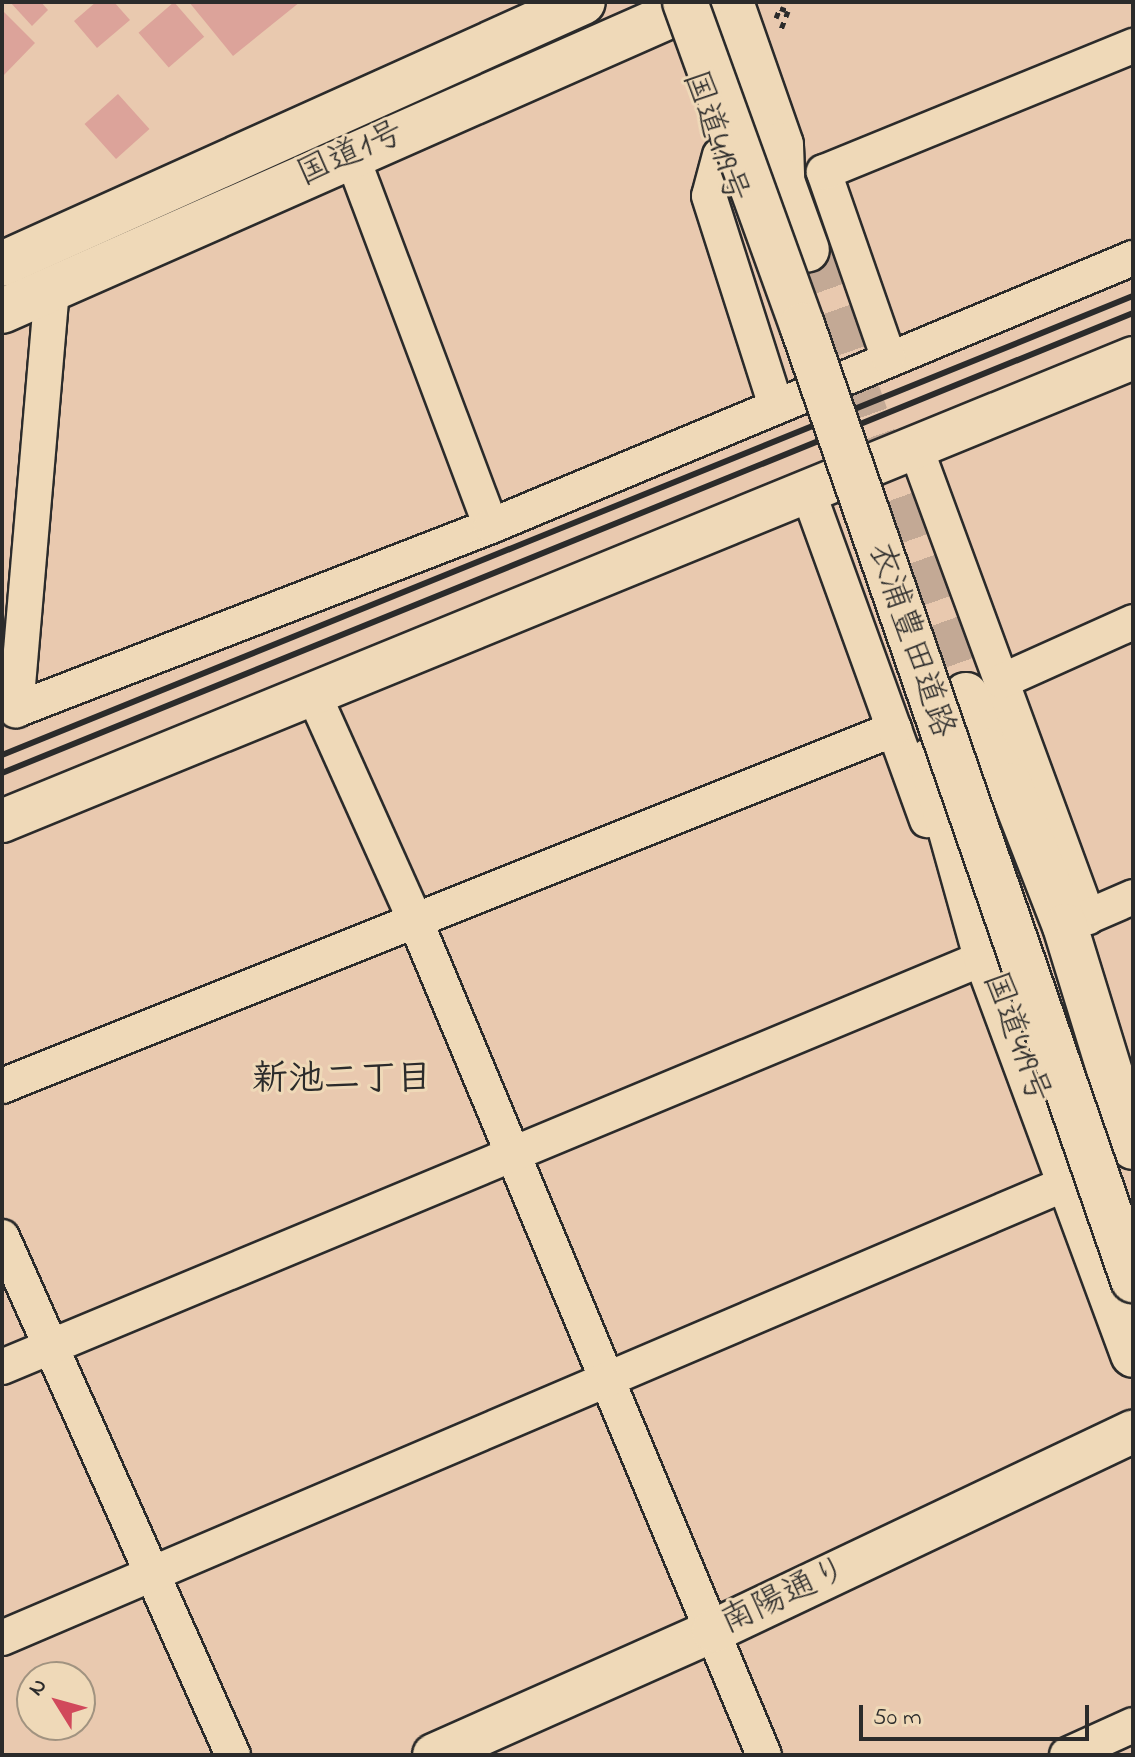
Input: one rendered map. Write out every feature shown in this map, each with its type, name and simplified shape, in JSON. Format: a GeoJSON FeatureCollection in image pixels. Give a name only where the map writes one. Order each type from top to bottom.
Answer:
{"type":"FeatureCollection","features":[{"type":"Feature","properties":{"kind":"highway","name":"国道1号"},"geometry":{"type":"LineString","coordinates":[[2,264],[583,2]]}},
{"type":"Feature","properties":{"kind":"highway","name":"国道419号"},"geometry":{"type":"LineString","coordinates":[[731,2],[781,145],[782,181],[807,250]]}},
{"type":"Feature","properties":{"kind":"highway","name":"国道1号"},"geometry":{"type":"LineString","coordinates":[[2,311],[686,5]]}},
{"type":"Feature","properties":{"kind":"highway","name":"国道419号"},"geometry":{"type":"LineString","coordinates":[[686,5],[720,155],[760,272]]}},
{"type":"Feature","properties":{"kind":"highway","name":"衣浦豊田道路"},"geometry":{"type":"LineString","coordinates":[[686,5],[1133,1201]]}},
{"type":"Feature","properties":{"kind":"highway","name":"衣浦豊田道路"},"geometry":{"type":"LineString","coordinates":[[686,5],[802,325],[1133,1280]]}},
{"type":"Feature","properties":{"kind":"highway"},"geometry":{"type":"LineString","coordinates":[[984,688],[986,750],[1010,785],[1076,922],[1133,1147]]}},
{"type":"Feature","properties":{"kind":"highway","name":"国道419号"},"geometry":{"type":"LineString","coordinates":[[905,723],[948,811],[963,887],[986,957],[1133,1355]]}},
{"type":"Feature","properties":{"kind":"highway"},"geometry":{"type":"LineString","coordinates":[[986,957],[1076,922]]}},
{"type":"Feature","properties":{"kind":"highway"},"geometry":{"type":"LineString","coordinates":[[1067,1183],[1133,1155]]}},
{"type":"Feature","properties":{"kind":"street"},"geometry":{"type":"LineString","coordinates":[[824,172],[1133,46]]}},
{"type":"Feature","properties":{"kind":"street"},"geometry":{"type":"LineString","coordinates":[[766,102],[824,172],[888,356]]}},
{"type":"Feature","properties":{"kind":"street"},"geometry":{"type":"LineString","coordinates":[[351,154],[491,526]]}},
{"type":"Feature","properties":{"kind":"street"},"geometry":{"type":"LineString","coordinates":[[720,155],[709,196],[776,406]]}},
{"type":"Feature","properties":{"kind":"street"},"geometry":{"type":"LineString","coordinates":[[52,289],[16,710],[491,526],[888,356],[1133,258]]}},
{"type":"Feature","properties":{"kind":"street"},"geometry":{"type":"LineString","coordinates":[[2,821],[1133,358]]}},
{"type":"Feature","properties":{"kind":"street"},"geometry":{"type":"LineString","coordinates":[[915,446],[984,688],[1133,622]]}},
{"type":"Feature","properties":{"kind":"street"},"geometry":{"type":"LineString","coordinates":[[2,1086],[905,723],[808,491]]}},
{"type":"Feature","properties":{"kind":"street"},"geometry":{"type":"LineString","coordinates":[[313,693],[415,920],[605,1383],[764,1755]]}},
{"type":"Feature","properties":{"kind":"street"},"geometry":{"type":"LineString","coordinates":[[1076,922],[1133,897]]}},
{"type":"Feature","properties":{"kind":"street"},"geometry":{"type":"LineString","coordinates":[[2,1367],[514,1157],[986,957]]}},
{"type":"Feature","properties":{"kind":"street"},"geometry":{"type":"LineString","coordinates":[[2,1638],[605,1383],[1067,1183]]}},
{"type":"Feature","properties":{"kind":"street"},"geometry":{"type":"LineString","coordinates":[[2,1237],[233,1755]]}},
{"type":"Feature","properties":{"kind":"street","name":"南陽通り"},"geometry":{"type":"LineString","coordinates":[[434,1755],[713,1631],[1133,1432]]}},
{"type":"Feature","properties":{"kind":"street"},"geometry":{"type":"LineString","coordinates":[[1067,1755],[1133,1725]]}},
{"type":"Feature","properties":{"kind":"building"},"geometry":{"type":"Polygon","coordinates":[[[10,2],[41,2],[48,10],[32,26],[10,2]]]}},
{"type":"Feature","properties":{"kind":"building"},"geometry":{"type":"Polygon","coordinates":[[[96,2],[114,2],[130,20],[97,48],[74,21],[96,2]]]}},
{"type":"Feature","properties":{"kind":"building"},"geometry":{"type":"Polygon","coordinates":[[[174,2],[204,37],[169,68],[139,33],[174,2]]]}},
{"type":"Feature","properties":{"kind":"building"},"geometry":{"type":"Polygon","coordinates":[[[189,2],[300,2],[233,56],[189,2]]]}},
{"type":"Feature","properties":{"kind":"building"},"geometry":{"type":"Polygon","coordinates":[[[2,10],[35,43],[2,77],[2,10]]]}},
{"type":"Feature","properties":{"kind":"building"},"geometry":{"type":"Polygon","coordinates":[[[118,94],[149,129],[116,159],[85,124],[118,94]]]}},
{"type":"Feature","properties":{"kind":"tunnel"},"geometry":{"type":"LineString","coordinates":[[807,250],[966,695]]}},
{"type":"Feature","properties":{"kind":"railway"},"geometry":{"type":"LineString","coordinates":[[2,755],[1133,296]]}},
{"type":"Feature","properties":{"kind":"railway"},"geometry":{"type":"LineString","coordinates":[[2,773],[1133,313]]}},
{"type":"Feature","properties":{"kind":"district","name":"新池二丁目"},"geometry":{"type":"Point","coordinates":[342,1081]}}]}
